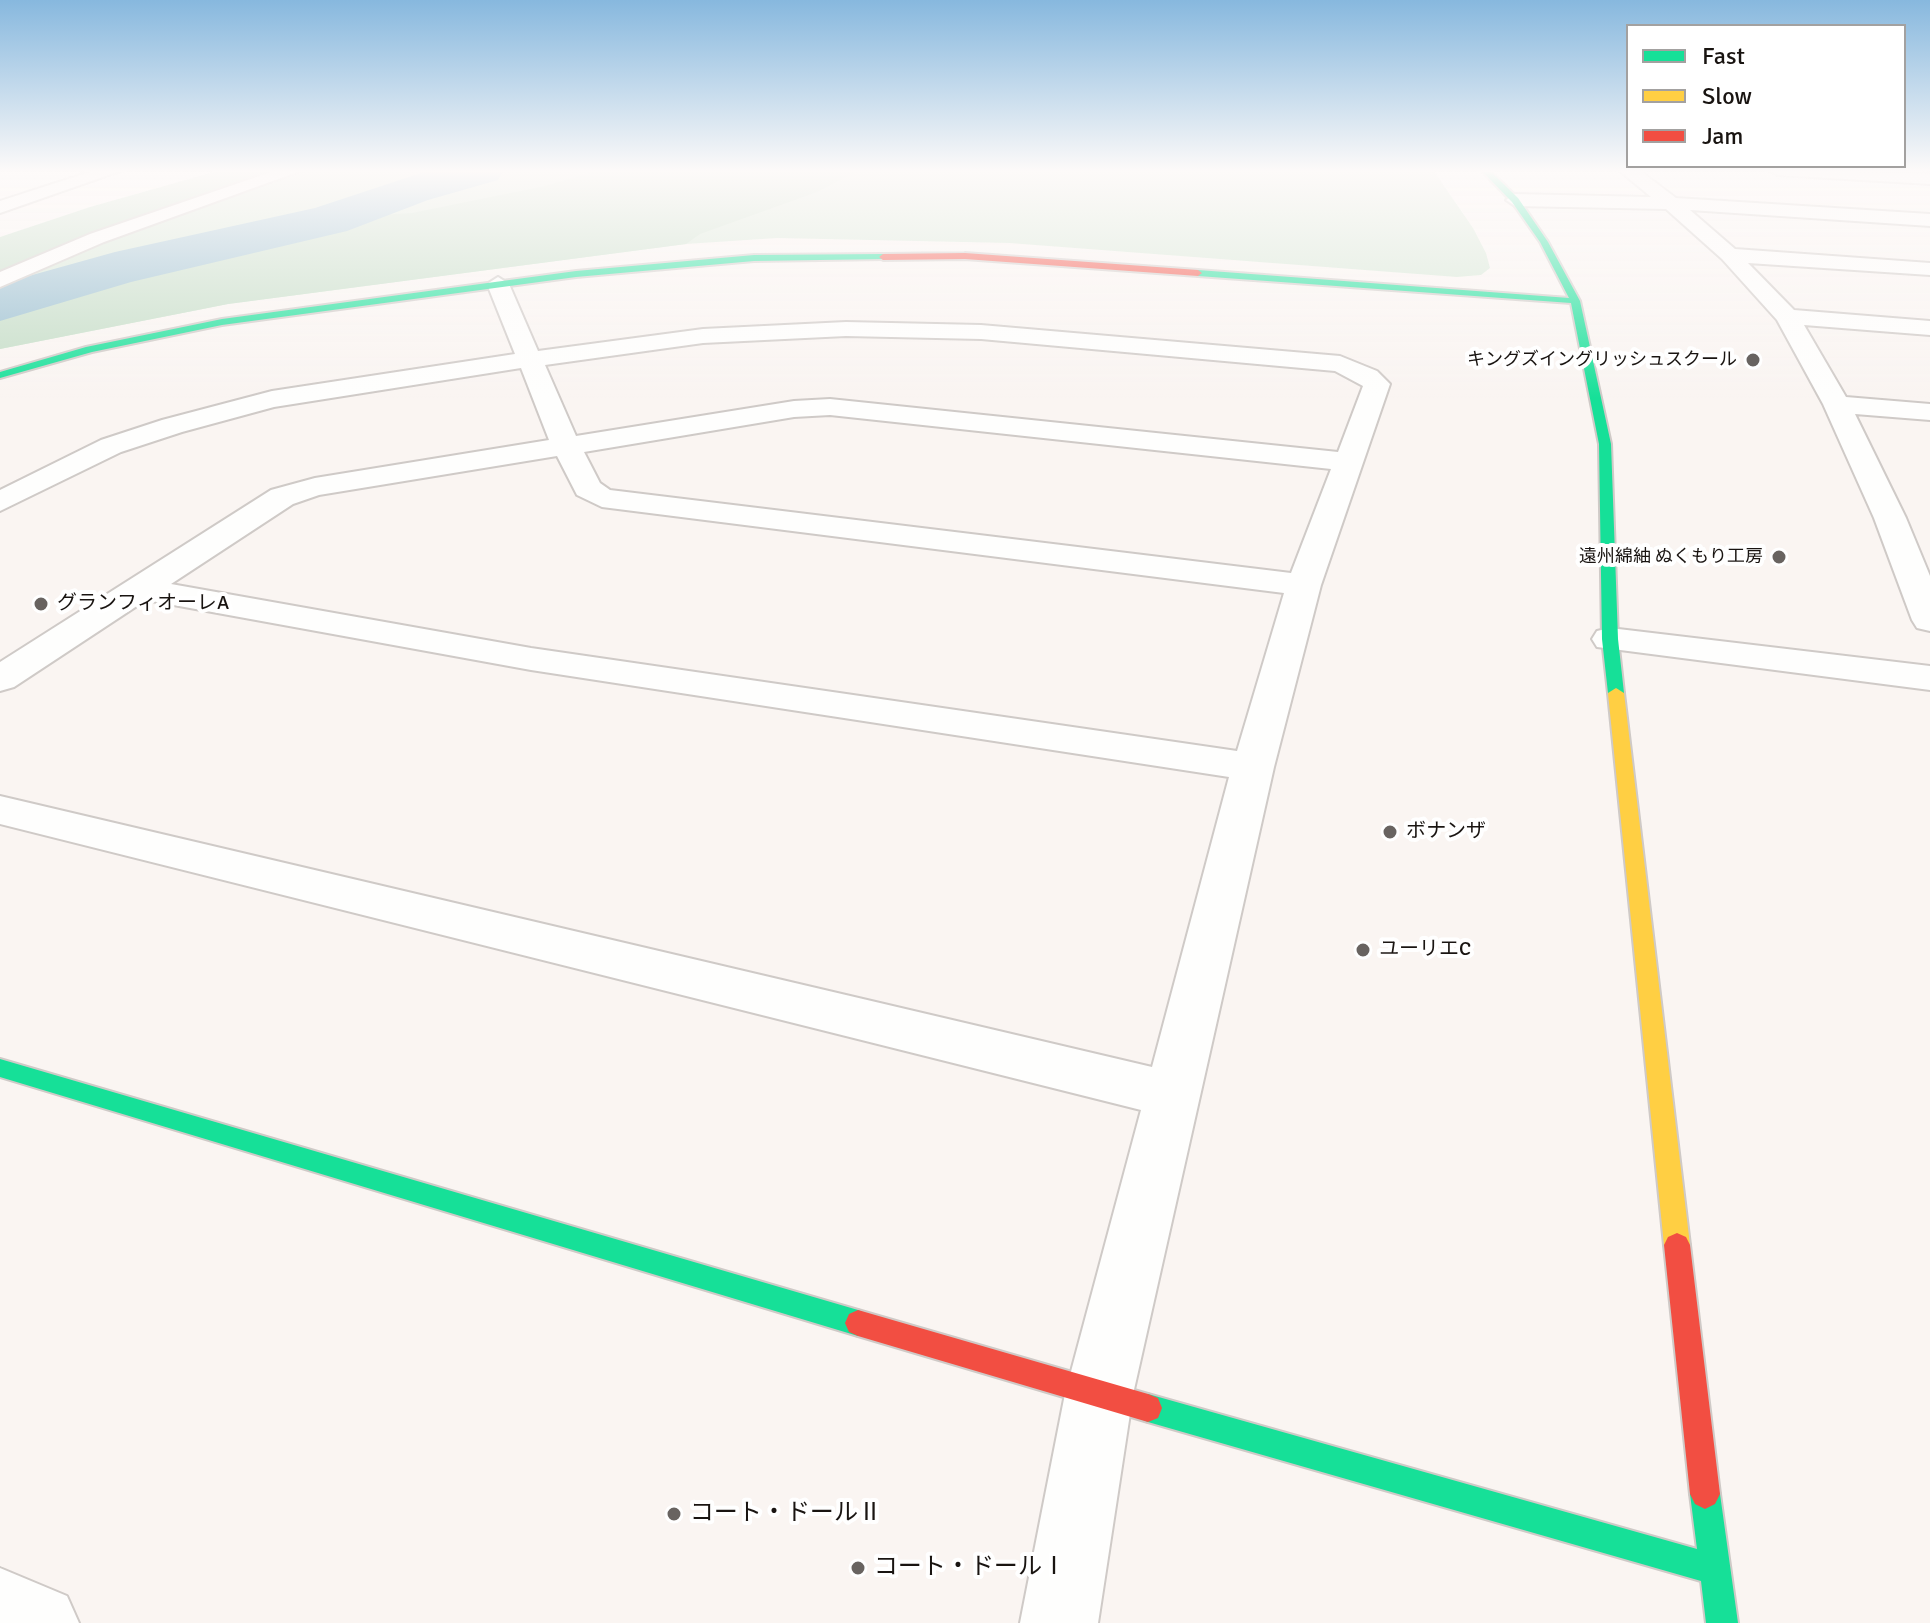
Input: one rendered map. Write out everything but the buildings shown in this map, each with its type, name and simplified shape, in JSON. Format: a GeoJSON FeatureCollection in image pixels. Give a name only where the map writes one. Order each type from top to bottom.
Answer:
{"type":"FeatureCollection","features":[{"type":"Feature","properties":{"kind":"street"},"geometry":{"type":"LineString","coordinates":[[0,280],[79,246]]}},
{"type":"Feature","properties":{"kind":"street"},"geometry":{"type":"LineString","coordinates":[[1546,246],[1575,301],[1605,444],[1610,639],[1713,1569],[1722,1623]]}},
{"type":"Feature","properties":{"kind":"street"},"geometry":{"type":"LineString","coordinates":[[1719,246],[1787,317],[1837,404],[1890,518],[1930,620]]}},
{"type":"Feature","properties":{"kind":"street"},"geometry":{"type":"LineString","coordinates":[[0,375],[90,349],[222,322],[498,284],[754,258],[923,255],[1016,259],[1575,301]]}},
{"type":"Feature","properties":{"kind":"street"},"geometry":{"type":"LineString","coordinates":[[1729,255],[1930,269]]}},
{"type":"Feature","properties":{"kind":"street"},"geometry":{"type":"LineString","coordinates":[[498,284],[566,446],[588,489],[602,498],[1304,585]]}},
{"type":"Feature","properties":{"kind":"street"},"geometry":{"type":"LineString","coordinates":[[1787,317],[1930,328]]}},
{"type":"Feature","properties":{"kind":"street"},"geometry":{"type":"LineString","coordinates":[[0,502],[111,446],[224,411],[306,392],[703,336],[870,328],[981,332],[1340,364],[1368,376],[1377,384],[1304,585],[1253,767],[1170,1094],[1099,1394],[1059,1623]]}},
{"type":"Feature","properties":{"kind":"street"},"geometry":{"type":"LineString","coordinates":[[1837,404],[1930,412]]}},
{"type":"Feature","properties":{"kind":"street"},"geometry":{"type":"LineString","coordinates":[[0,679],[137,588],[263,508],[291,494],[315,487],[794,409],[830,407],[1347,462]]}},
{"type":"Feature","properties":{"kind":"street"},"geometry":{"type":"LineString","coordinates":[[1890,518],[1930,522]]}},
{"type":"Feature","properties":{"kind":"street"},"geometry":{"type":"LineString","coordinates":[[137,588],[531,659],[1253,767]]}},
{"type":"Feature","properties":{"kind":"street"},"geometry":{"type":"LineString","coordinates":[[1610,639],[1930,678]]}},
{"type":"Feature","properties":{"kind":"street"},"geometry":{"type":"LineString","coordinates":[[0,810],[1170,1094]]}},
{"type":"Feature","properties":{"kind":"street"},"geometry":{"type":"LineString","coordinates":[[0,1068],[1099,1394],[1713,1569]]}},
{"type":"Feature","properties":{"kind":"street"},"geometry":{"type":"LineString","coordinates":[[0,1606],[40,1623]]}},
{"type":"Feature","properties":{"kind":"green space"},"geometry":{"type":"Polygon","coordinates":[[[0,246],[64,246],[0,274],[0,246]]]}},
{"type":"Feature","properties":{"kind":"green space"},"geometry":{"type":"Polygon","coordinates":[[[94,246],[673,246],[228,304],[0,349],[0,288],[94,246]]]}},
{"type":"Feature","properties":{"kind":"green space"},"geometry":{"type":"Polygon","coordinates":[[[673,246],[228,304],[0,349],[0,320],[94,283],[250,248],[673,246]]]}},
{"type":"Feature","properties":{"kind":"green space"},"geometry":{"type":"Polygon","coordinates":[[[1045,246],[1482,246],[1490,268],[1481,275],[1457,277],[1045,246]]]}},
{"type":"Feature","properties":{"kind":"waterway"},"geometry":{"type":"LineString","coordinates":[[0,303],[115,269],[217,246]]}},
{"type":"Feature","properties":{"kind":"traffic: fast"},"geometry":{"type":"LineString","coordinates":[[1546,246],[1575,301],[1605,444],[1610,639],[1616,693]]}},
{"type":"Feature","properties":{"kind":"traffic: fast"},"geometry":{"type":"LineString","coordinates":[[0,375],[90,349],[222,322],[576,274],[754,258],[883,257]]}},
{"type":"Feature","properties":{"kind":"traffic: fast"},"geometry":{"type":"LineString","coordinates":[[1198,273],[1575,301]]}},
{"type":"Feature","properties":{"kind":"traffic: fast"},"geometry":{"type":"LineString","coordinates":[[0,1068],[858,1323]]}},
{"type":"Feature","properties":{"kind":"traffic: fast"},"geometry":{"type":"LineString","coordinates":[[1148,1408],[1713,1569]]}},
{"type":"Feature","properties":{"kind":"traffic: fast"},"geometry":{"type":"LineString","coordinates":[[1705,1494],[1722,1623]]}},
{"type":"Feature","properties":{"kind":"traffic: slow"},"geometry":{"type":"LineString","coordinates":[[1616,693],[1677,1245]]}},
{"type":"Feature","properties":{"kind":"traffic: jam"},"geometry":{"type":"LineString","coordinates":[[883,257],[965,256],[1198,273]]}},
{"type":"Feature","properties":{"kind":"traffic: jam"},"geometry":{"type":"LineString","coordinates":[[1677,1245],[1705,1494]]}},
{"type":"Feature","properties":{"kind":"traffic: jam"},"geometry":{"type":"LineString","coordinates":[[858,1323],[1148,1408]]}},
{"type":"Feature","properties":{"kind":"place","name":"キングズイングリッシュスクール"},"geometry":{"type":"Point","coordinates":[1753,360]}},
{"type":"Feature","properties":{"kind":"place","name":"遠州綿紬 ぬくもり工房"},"geometry":{"type":"Point","coordinates":[1779,557]}},
{"type":"Feature","properties":{"kind":"place","name":"グランフィオーレA"},"geometry":{"type":"Point","coordinates":[41,604]}},
{"type":"Feature","properties":{"kind":"place","name":"ボナンザ"},"geometry":{"type":"Point","coordinates":[1390,832]}},
{"type":"Feature","properties":{"kind":"place","name":"ユーリエC"},"geometry":{"type":"Point","coordinates":[1363,950]}},
{"type":"Feature","properties":{"kind":"place","name":"コート・ドールⅡ"},"geometry":{"type":"Point","coordinates":[674,1514]}},
{"type":"Feature","properties":{"kind":"place","name":"コート・ドールⅠ"},"geometry":{"type":"Point","coordinates":[858,1568]}}]}
